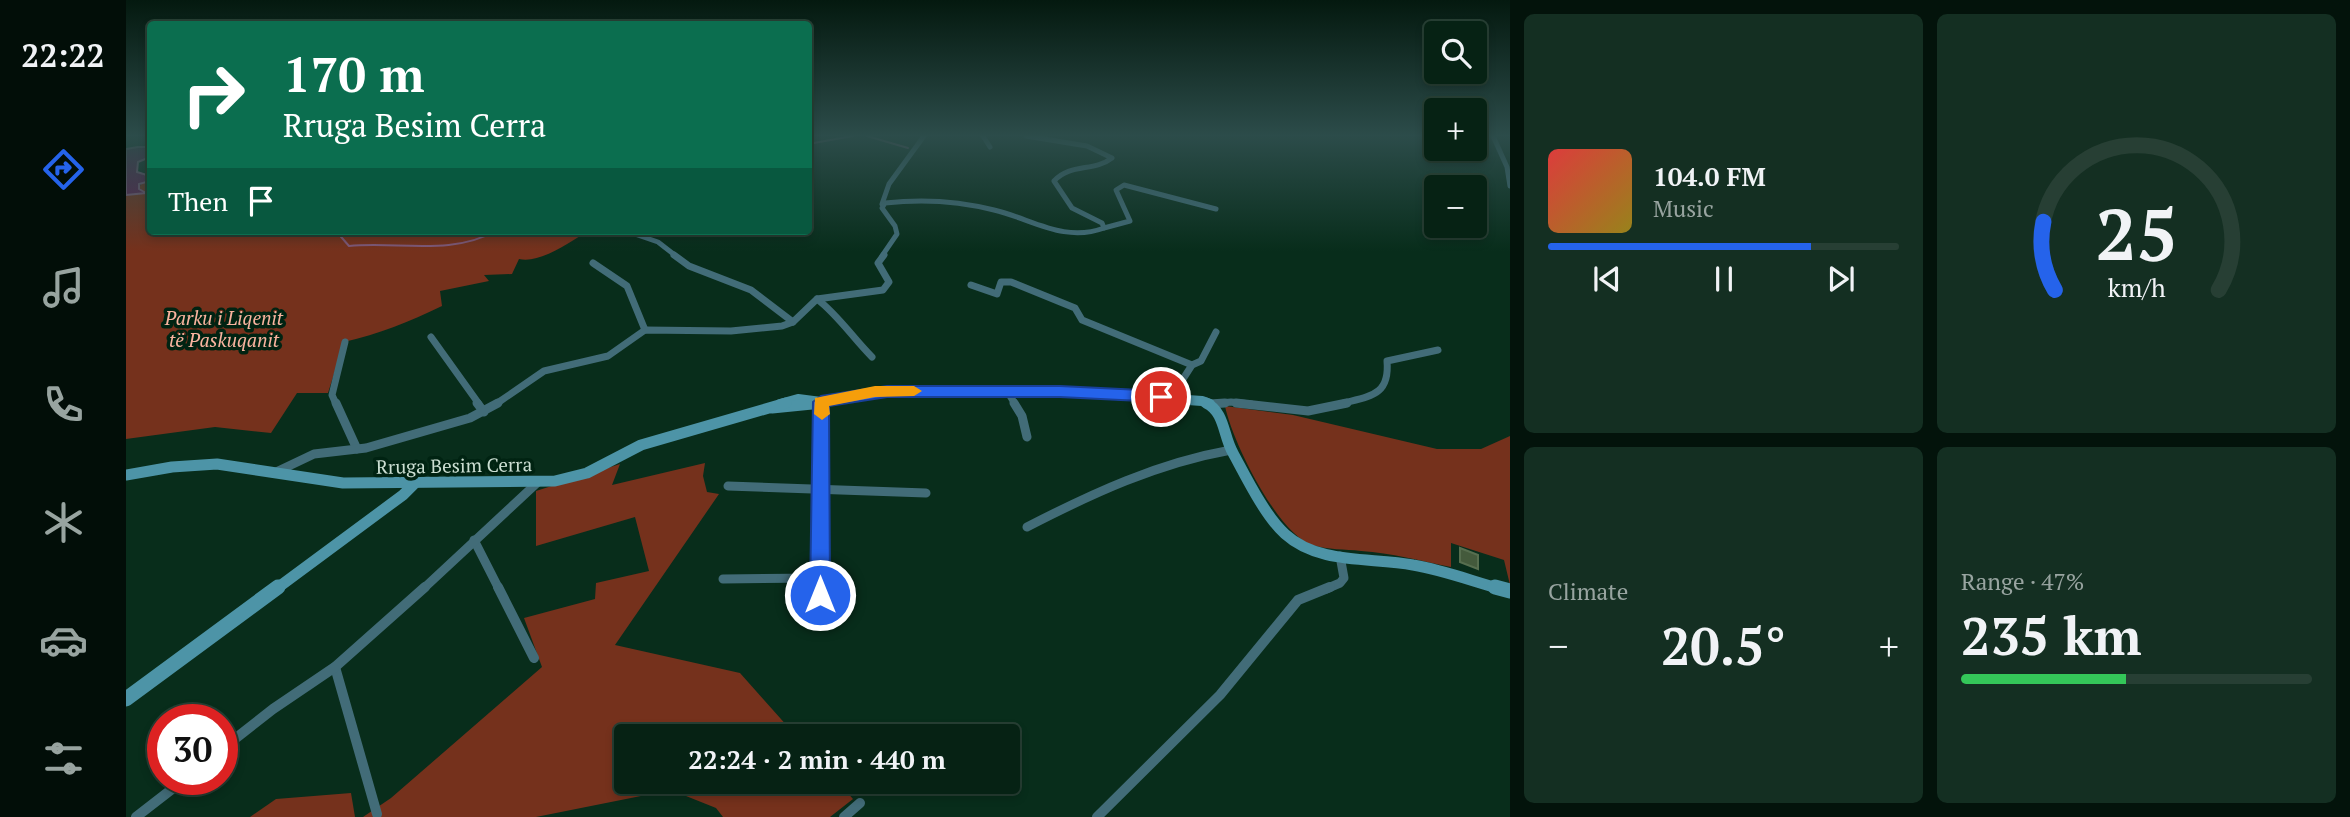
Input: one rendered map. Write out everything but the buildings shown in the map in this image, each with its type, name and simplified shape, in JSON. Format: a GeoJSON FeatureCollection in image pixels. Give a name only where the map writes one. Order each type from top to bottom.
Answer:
{"type":"FeatureCollection","features":[{"type":"Feature","properties":{"kind":"street"},"geometry":{"type":"LineString","coordinates":[[274,473],[314,454],[357,449],[423,433],[484,412],[544,371],[608,356],[645,330],[740,330],[782,326],[793,322],[817,299],[878,292],[886,288],[888,278],[878,263],[894,241],[897,230],[883,210],[882,204],[889,178],[893,174]]}},
{"type":"Feature","properties":{"kind":"street"},"geometry":{"type":"LineString","coordinates":[[1062,174],[1054,181],[1072,208],[1102,223],[1104,228]]}},
{"type":"Feature","properties":{"kind":"street"},"geometry":{"type":"LineString","coordinates":[[882,204],[896,202],[979,207],[1065,232],[1086,233],[1130,221],[1116,190],[1124,185],[1216,209]]}},
{"type":"Feature","properties":{"kind":"street"},"geometry":{"type":"LineString","coordinates":[[638,235],[658,242],[689,266],[751,290],[793,322]]}},
{"type":"Feature","properties":{"kind":"street"},"geometry":{"type":"LineString","coordinates":[[593,263],[627,286],[645,330]]}},
{"type":"Feature","properties":{"kind":"street"},"geometry":{"type":"LineString","coordinates":[[971,285],[997,294],[1000,282],[1011,282],[1075,308],[1082,320],[1192,365]]}},
{"type":"Feature","properties":{"kind":"street"},"geometry":{"type":"LineString","coordinates":[[817,299],[833,311],[849,334],[872,357]]}},
{"type":"Feature","properties":{"kind":"street"},"geometry":{"type":"LineString","coordinates":[[1180,398],[1183,379],[1192,365],[1201,361],[1216,331]]}},
{"type":"Feature","properties":{"kind":"street"},"geometry":{"type":"LineString","coordinates":[[431,337],[484,412]]}},
{"type":"Feature","properties":{"kind":"street"},"geometry":{"type":"LineString","coordinates":[[345,342],[332,395],[357,449]]}},
{"type":"Feature","properties":{"kind":"street"},"geometry":{"type":"LineString","coordinates":[[1210,404],[1231,402],[1301,411],[1319,410],[1380,390],[1388,381],[1387,361],[1438,350]]}},
{"type":"Feature","properties":{"kind":"street"},"geometry":{"type":"LineString","coordinates":[[1007,391],[1022,416],[1027,437]]}},
{"type":"Feature","properties":{"kind":"street","name":"Rruga Besim Cerra"},"geometry":{"type":"LineString","coordinates":[[126,475],[197,464],[237,466],[343,483],[538,482],[587,473],[641,445],[772,408],[810,407],[821,402],[875,392],[1007,391],[1180,398],[1210,404]]}},
{"type":"Feature","properties":{"kind":"street"},"geometry":{"type":"LineString","coordinates":[[820,595],[821,402]]}},
{"type":"Feature","properties":{"kind":"street"},"geometry":{"type":"LineString","coordinates":[[1210,404],[1219,413],[1231,450],[1283,532],[1310,551],[1414,565],[1510,591]]}},
{"type":"Feature","properties":{"kind":"street"},"geometry":{"type":"LineString","coordinates":[[1027,527],[1136,475],[1174,462],[1231,450]]}},
{"type":"Feature","properties":{"kind":"street"},"geometry":{"type":"LineString","coordinates":[[238,737],[273,709],[335,667],[538,482]]}},
{"type":"Feature","properties":{"kind":"street"},"geometry":{"type":"LineString","coordinates":[[126,699],[404,495],[415,483]]}},
{"type":"Feature","properties":{"kind":"street"},"geometry":{"type":"LineString","coordinates":[[728,486],[926,493]]}},
{"type":"Feature","properties":{"kind":"street"},"geometry":{"type":"LineString","coordinates":[[474,540],[534,658]]}},
{"type":"Feature","properties":{"kind":"street"},"geometry":{"type":"LineString","coordinates":[[1097,817],[1220,695],[1298,600],[1340,583],[1344,578],[1340,556]]}},
{"type":"Feature","properties":{"kind":"street"},"geometry":{"type":"LineString","coordinates":[[723,579],[820,578]]}},
{"type":"Feature","properties":{"kind":"street"},"geometry":{"type":"LineString","coordinates":[[335,667],[377,814]]}},
{"type":"Feature","properties":{"kind":"street"},"geometry":{"type":"LineString","coordinates":[[136,817],[164,795]]}},
{"type":"Feature","properties":{"kind":"street"},"geometry":{"type":"LineString","coordinates":[[844,817],[860,803]]}},
{"type":"Feature","properties":{"kind":"green space","name":"Parku i Liqenit të Paskuqanit"},"geometry":{"type":"Polygon","coordinates":[[[147,181],[147,235],[582,235],[546,255],[528,260],[519,259],[512,274],[484,275],[489,281],[440,291],[442,306],[430,312],[382,331],[344,342],[328,393],[297,393],[271,433],[215,427],[126,439],[126,195],[143,193],[138,188],[147,181]]]}},
{"type":"Feature","properties":{"kind":"green space"},"geometry":{"type":"Polygon","coordinates":[[[1225,406],[1293,415],[1437,449],[1481,449],[1510,436],[1510,585],[1504,560],[1451,543],[1451,567],[1384,554],[1318,547],[1298,537],[1271,505],[1258,484],[1237,441],[1225,406]]]}},
{"type":"Feature","properties":{"kind":"green space"},"geometry":{"type":"Polygon","coordinates":[[[705,463],[703,476],[707,492],[719,494],[615,645],[740,673],[785,724],[614,724],[614,794],[651,794],[536,817],[363,817],[391,798],[542,667],[524,618],[595,599],[596,583],[649,571],[635,517],[536,546],[536,491],[620,464],[612,485],[705,463]]]}},
{"type":"Feature","properties":{"kind":"green space"},"geometry":{"type":"Polygon","coordinates":[[[351,793],[355,817],[250,817],[276,799],[351,793]]]}},
{"type":"Feature","properties":{"kind":"green space"},"geometry":{"type":"Polygon","coordinates":[[[681,794],[849,794],[853,799],[830,817],[723,817],[716,808],[681,794]]]}},
{"type":"Feature","properties":{"kind":"shaded area"},"geometry":{"type":"Polygon","coordinates":[[[126,174],[147,175],[147,182],[139,184],[139,189],[146,193],[126,195],[126,174]]]}},
{"type":"Feature","properties":{"kind":"waterway"},"geometry":{"type":"LineString","coordinates":[[339,235],[349,246],[442,245],[461,243],[487,235]]}},
{"type":"Feature","properties":{"kind":"slow traffic"},"geometry":{"type":"LineString","coordinates":[[822,414],[821,402],[863,393],[914,391]]}},
{"type":"Feature","properties":{"kind":"route"},"geometry":{"type":"LineString","coordinates":[[820,595],[821,402],[887,391],[1060,391],[1161,397]]}}]}
